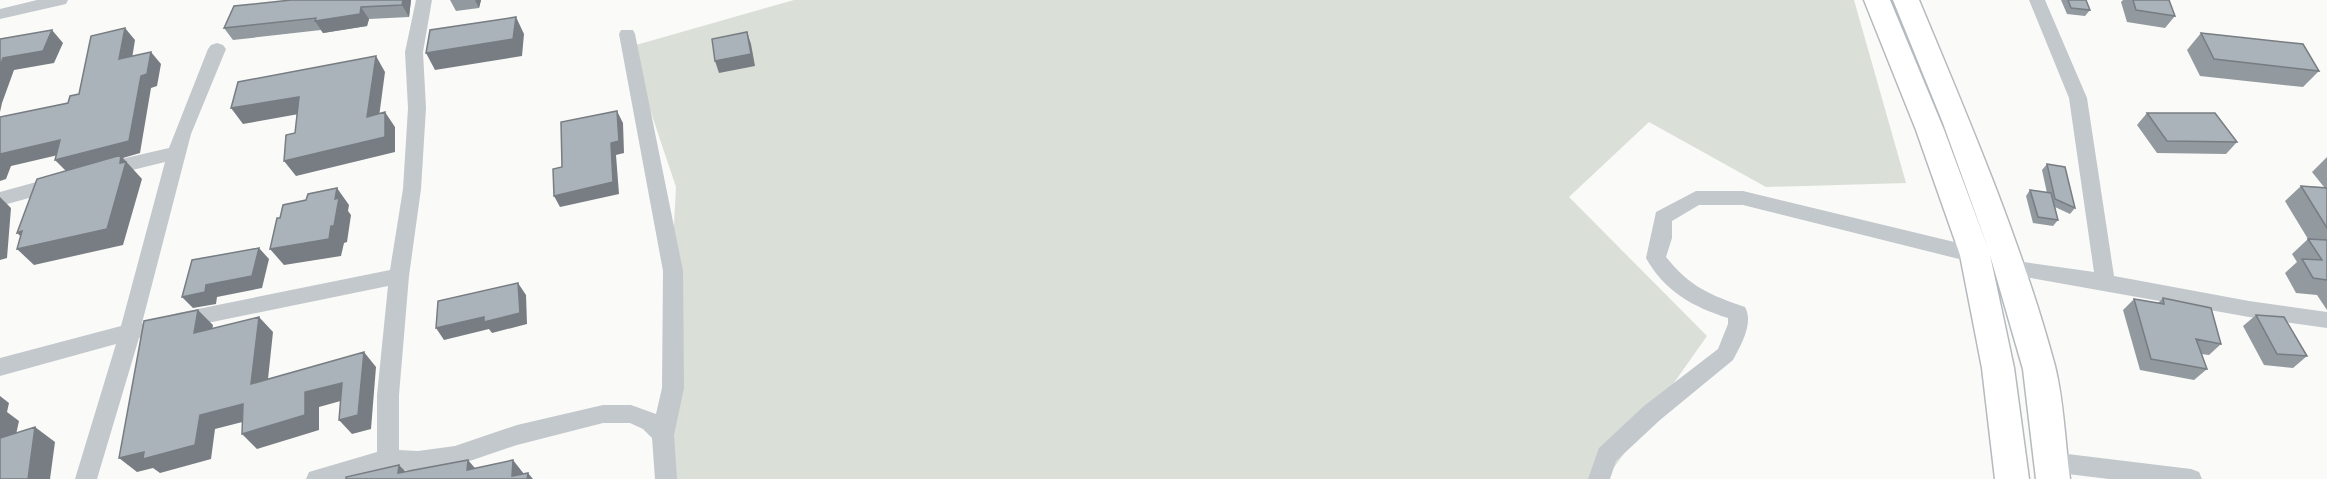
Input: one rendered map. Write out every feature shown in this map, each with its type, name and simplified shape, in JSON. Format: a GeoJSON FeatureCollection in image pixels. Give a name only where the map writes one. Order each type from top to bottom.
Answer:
{"type":"FeatureCollection","features":[{"type":"Feature","properties":{"kind":"main road"},"geometry":{"type":"LineString","coordinates":[[1877,0],[1930,130],[1975,255],[1998,368],[2012,479]]}},
{"type":"Feature","properties":{"kind":"main road"},"geometry":{"type":"LineString","coordinates":[[1906,0],[1958,123],[2010,268],[2039,369],[2052,470]]}},
{"type":"Feature","properties":{"kind":"street"},"geometry":{"type":"LineString","coordinates":[[0,14],[60,0]]}},
{"type":"Feature","properties":{"kind":"street"},"geometry":{"type":"LineString","coordinates":[[388,459],[388,395],[399,276],[412,189],[417,108],[414,52],[424,0]]}},
{"type":"Feature","properties":{"kind":"street"},"geometry":{"type":"LineString","coordinates":[[2037,0],[2078,98],[2105,282]]}},
{"type":"Feature","properties":{"kind":"street"},"geometry":{"type":"LineString","coordinates":[[627,34],[673,271],[673,388],[663,435],[666,479]]}},
{"type":"Feature","properties":{"kind":"street"},"geometry":{"type":"LineString","coordinates":[[86,479],[129,332],[182,134],[217,49]]}},
{"type":"Feature","properties":{"kind":"street"},"geometry":{"type":"LineString","coordinates":[[0,199],[177,153]]}},
{"type":"Feature","properties":{"kind":"street"},"geometry":{"type":"LineString","coordinates":[[1599,479],[1607,455],[1652,413],[1726,354],[1738,324],[1738,313],[1702,302],[1674,283],[1656,258],[1662,238],[1663,217],[1696,198],[1743,198],[1975,255]]}},
{"type":"Feature","properties":{"kind":"street"},"geometry":{"type":"LineString","coordinates":[[2010,268],[2327,320]]}},
{"type":"Feature","properties":{"kind":"street"},"geometry":{"type":"LineString","coordinates":[[0,368],[129,332],[399,276]]}},
{"type":"Feature","properties":{"kind":"street"},"geometry":{"type":"LineString","coordinates":[[317,479],[388,459],[417,462],[455,456],[517,435],[603,414],[631,414],[651,422],[663,435]]}},
{"type":"Feature","properties":{"kind":"street"},"geometry":{"type":"LineString","coordinates":[[2052,470],[2191,479]]}},
{"type":"Feature","properties":{"kind":"shaded area"},"geometry":{"type":"Polygon","coordinates":[[[794,0],[1854,0],[1906,183],[1766,187],[1649,122],[1569,197],[1707,336],[1606,479],[667,479],[663,435],[676,187],[629,47],[794,0]]]}},
{"type":"Feature","properties":{"kind":"building"},"geometry":{"type":"Polygon","coordinates":[[[291,0],[403,0],[402,5],[361,7],[360,14],[315,21],[316,18],[224,28],[234,6],[291,0]]]}},
{"type":"Feature","properties":{"kind":"building"},"geometry":{"type":"Polygon","coordinates":[[[2068,0],[2086,0],[2090,10],[2071,8],[2068,0]]]}},
{"type":"Feature","properties":{"kind":"building"},"geometry":{"type":"Polygon","coordinates":[[[2133,0],[2169,0],[2175,16],[2136,10],[2133,0]]]}},
{"type":"Feature","properties":{"kind":"building"},"geometry":{"type":"Polygon","coordinates":[[[516,17],[513,39],[426,53],[430,30],[516,17]]]}},
{"type":"Feature","properties":{"kind":"building"},"geometry":{"type":"Polygon","coordinates":[[[125,28],[119,59],[151,52],[147,74],[141,76],[129,141],[55,160],[60,140],[0,154],[0,117],[68,103],[70,96],[79,94],[91,36],[125,28]]]}},
{"type":"Feature","properties":{"kind":"building"},"geometry":{"type":"Polygon","coordinates":[[[52,30],[43,51],[3,58],[0,66],[0,39],[52,30]]]}},
{"type":"Feature","properties":{"kind":"building"},"geometry":{"type":"Polygon","coordinates":[[[747,32],[751,54],[715,61],[712,39],[747,32]]]}},
{"type":"Feature","properties":{"kind":"building"},"geometry":{"type":"Polygon","coordinates":[[[2201,33],[2303,44],[2319,71],[2214,59],[2201,33]]]}},
{"type":"Feature","properties":{"kind":"building"},"geometry":{"type":"Polygon","coordinates":[[[376,56],[367,117],[385,112],[385,137],[284,161],[286,135],[295,133],[299,97],[231,108],[238,82],[376,56]]]}},
{"type":"Feature","properties":{"kind":"building"},"geometry":{"type":"Polygon","coordinates":[[[617,111],[619,141],[611,143],[613,182],[554,196],[553,169],[562,167],[561,122],[617,111]]]}},
{"type":"Feature","properties":{"kind":"building"},"geometry":{"type":"Polygon","coordinates":[[[2147,113],[2215,113],[2237,142],[2167,141],[2147,113]]]}},
{"type":"Feature","properties":{"kind":"building"},"geometry":{"type":"Polygon","coordinates":[[[121,155],[120,163],[126,162],[107,229],[17,249],[22,231],[17,233],[37,179],[121,155]]]}},
{"type":"Feature","properties":{"kind":"building"},"geometry":{"type":"Polygon","coordinates":[[[2047,164],[2065,167],[2075,208],[2055,199],[2047,164]]]}},
{"type":"Feature","properties":{"kind":"building"},"geometry":{"type":"Polygon","coordinates":[[[2301,186],[2327,188],[2327,228],[2301,186]]]}},
{"type":"Feature","properties":{"kind":"building"},"geometry":{"type":"Polygon","coordinates":[[[337,188],[335,199],[339,198],[329,239],[270,249],[277,218],[280,218],[283,205],[306,200],[308,194],[337,188]]]}},
{"type":"Feature","properties":{"kind":"building"},"geometry":{"type":"Polygon","coordinates":[[[2030,190],[2051,193],[2058,220],[2038,217],[2030,190]]]}},
{"type":"Feature","properties":{"kind":"building"},"geometry":{"type":"Polygon","coordinates":[[[2308,239],[2327,240],[2327,280],[2313,278],[2302,259],[2322,260],[2308,239]]]}},
{"type":"Feature","properties":{"kind":"building"},"geometry":{"type":"Polygon","coordinates":[[[259,248],[252,276],[206,285],[205,292],[182,297],[192,260],[259,248]]]}},
{"type":"Feature","properties":{"kind":"building"},"geometry":{"type":"Polygon","coordinates":[[[518,283],[520,313],[484,322],[484,317],[436,328],[438,301],[518,283]]]}},
{"type":"Feature","properties":{"kind":"building"},"geometry":{"type":"Polygon","coordinates":[[[2163,298],[2211,308],[2221,344],[2196,339],[2207,369],[2151,359],[2134,299],[2164,304],[2163,298]]]}},
{"type":"Feature","properties":{"kind":"building"},"geometry":{"type":"Polygon","coordinates":[[[198,310],[194,333],[259,317],[251,384],[364,352],[358,415],[339,420],[342,383],[305,392],[305,415],[242,434],[243,404],[200,415],[195,445],[143,459],[144,452],[119,458],[144,321],[198,310]]]}},
{"type":"Feature","properties":{"kind":"building"},"geometry":{"type":"Polygon","coordinates":[[[2256,315],[2284,317],[2307,356],[2277,354],[2256,315]]]}},
{"type":"Feature","properties":{"kind":"building"},"geometry":{"type":"Polygon","coordinates":[[[35,427],[28,479],[0,479],[0,438],[35,427]]]}},
{"type":"Feature","properties":{"kind":"building"},"geometry":{"type":"Polygon","coordinates":[[[468,460],[467,470],[513,460],[512,476],[528,473],[527,479],[346,479],[346,477],[399,465],[398,473],[468,460]]]}}]}
